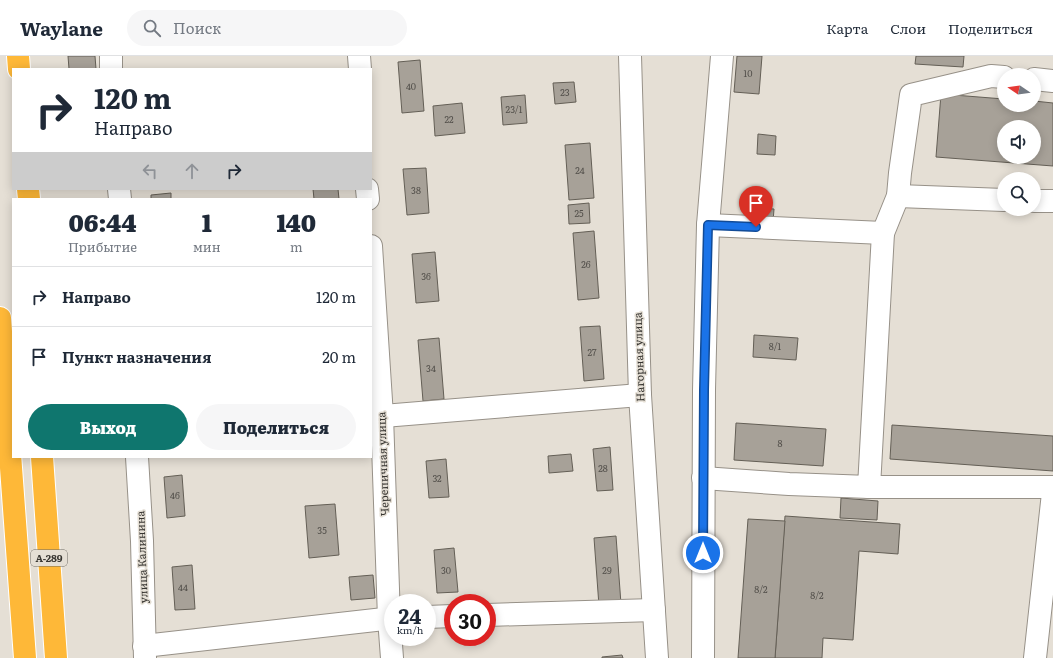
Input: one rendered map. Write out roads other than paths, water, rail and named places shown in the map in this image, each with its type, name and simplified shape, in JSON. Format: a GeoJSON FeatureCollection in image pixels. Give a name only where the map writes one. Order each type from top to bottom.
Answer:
{"type":"FeatureCollection","features":[{"type":"Feature","properties":{"kind":"highway"},"geometry":{"type":"LineString","coordinates":[[18,56],[19,68]]}},
{"type":"Feature","properties":{"kind":"highway","name":"А-289"},"geometry":{"type":"LineString","coordinates":[[0,318],[25,658]]}},
{"type":"Feature","properties":{"kind":"highway","name":"А-289"},"geometry":{"type":"LineString","coordinates":[[42,458],[56,658]]}},
{"type":"Feature","properties":{"kind":"street"},"geometry":{"type":"LineString","coordinates":[[110,56],[111,68]]}},
{"type":"Feature","properties":{"kind":"street"},"geometry":{"type":"LineString","coordinates":[[359,56],[360,68]]}},
{"type":"Feature","properties":{"kind":"street","name":"Нагорная улица"},"geometry":{"type":"LineString","coordinates":[[630,56],[640,395],[656,658]]}},
{"type":"Feature","properties":{"kind":"street"},"geometry":{"type":"LineString","coordinates":[[703,658],[703,478],[708,225],[722,56]]}},
{"type":"Feature","properties":{"kind":"street"},"geometry":{"type":"LineString","coordinates":[[869,487],[883,233],[898,196],[911,95],[991,76],[997,76]]}},
{"type":"Feature","properties":{"kind":"street"},"geometry":{"type":"LineString","coordinates":[[1041,80],[1053,81]]}},
{"type":"Feature","properties":{"kind":"street"},"geometry":{"type":"LineString","coordinates":[[898,196],[997,200]]}},
{"type":"Feature","properties":{"kind":"street"},"geometry":{"type":"LineString","coordinates":[[1041,201],[1053,201]]}},
{"type":"Feature","properties":{"kind":"street"},"geometry":{"type":"LineString","coordinates":[[708,225],[883,233]]}},
{"type":"Feature","properties":{"kind":"street","name":"Черепичная улица"},"geometry":{"type":"LineString","coordinates":[[372,280],[376,417],[389,594]]}},
{"type":"Feature","properties":{"kind":"street"},"geometry":{"type":"LineString","coordinates":[[376,417],[640,395]]}},
{"type":"Feature","properties":{"kind":"street","name":"улица Калинина"},"geometry":{"type":"LineString","coordinates":[[137,458],[142,541],[145,652]]}},
{"type":"Feature","properties":{"kind":"street"},"geometry":{"type":"LineString","coordinates":[[703,478],[789,484],[869,487],[1053,487]]}},
{"type":"Feature","properties":{"kind":"street"},"geometry":{"type":"LineString","coordinates":[[1035,658],[1053,494]]}},
{"type":"Feature","properties":{"kind":"street"},"geometry":{"type":"LineString","coordinates":[[496,615],[654,610]]}},
{"type":"Feature","properties":{"kind":"street"},"geometry":{"type":"LineString","coordinates":[[145,652],[384,619]]}},
{"type":"Feature","properties":{"kind":"street","name":"Черепичная улица"},"geometry":{"type":"LineString","coordinates":[[392,646],[392,658]]}}]}
